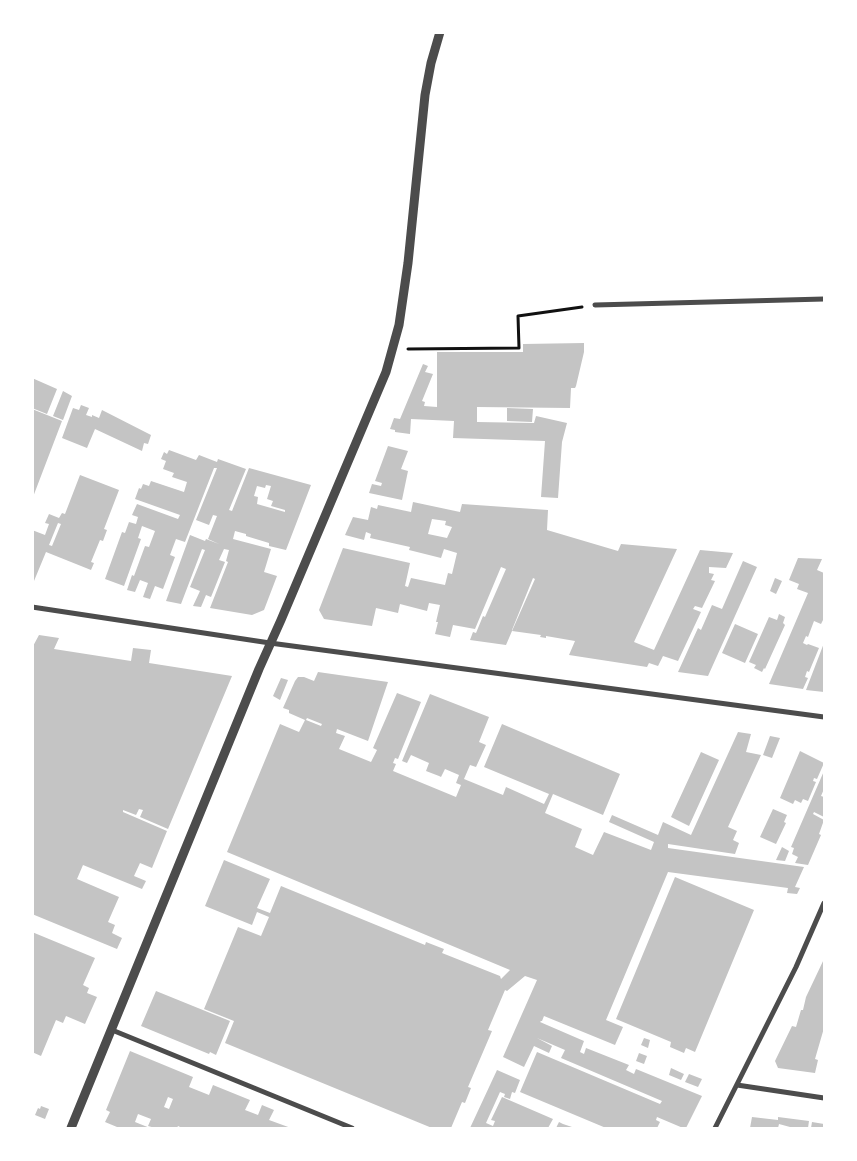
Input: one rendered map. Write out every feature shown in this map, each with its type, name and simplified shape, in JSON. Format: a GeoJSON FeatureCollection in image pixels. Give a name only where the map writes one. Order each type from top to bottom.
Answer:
{"type":"FeatureCollection","features":[{"type":"Feature","properties":{"kind":"street"},"geometry":{"type":"LineString","coordinates":[[71,1128],[270,643],[338,488],[386,372],[399,325],[408,263],[425,94],[440,32]]}},
{"type":"Feature","properties":{"kind":"street"},"geometry":{"type":"LineString","coordinates":[[595,305],[824,299]]}},
{"type":"Feature","properties":{"kind":"street"},"geometry":{"type":"LineString","coordinates":[[32,607],[270,643],[824,718]]}},
{"type":"Feature","properties":{"kind":"street"},"geometry":{"type":"LineString","coordinates":[[716,1128],[796,967],[824,903]]}},
{"type":"Feature","properties":{"kind":"street"},"geometry":{"type":"LineString","coordinates":[[112,1030],[352,1128]]}},
{"type":"Feature","properties":{"kind":"street"},"geometry":{"type":"LineString","coordinates":[[737,1085],[824,1098]]}},
{"type":"Feature","properties":{"kind":"path"},"geometry":{"type":"LineString","coordinates":[[392,349],[519,348],[518,316],[595,305]]}},
{"type":"Feature","properties":{"kind":"building"},"geometry":{"type":"Polygon","coordinates":[[[584,343],[584,352],[576,386],[571,388],[570,408],[477,407],[477,422],[534,423],[536,416],[567,423],[562,442],[558,498],[541,497],[545,441],[453,438],[454,421],[411,419],[410,434],[395,432],[395,430],[390,429],[394,418],[400,419],[423,364],[428,366],[425,372],[433,374],[422,401],[425,402],[424,406],[437,407],[437,352],[523,352],[523,344],[584,343]]]}},
{"type":"Feature","properties":{"kind":"building"},"geometry":{"type":"Polygon","coordinates":[[[32,378],[57,389],[47,414],[32,408],[32,378]]]}},
{"type":"Feature","properties":{"kind":"building"},"geometry":{"type":"Polygon","coordinates":[[[63,391],[72,396],[63,420],[53,416],[63,391]]]}},
{"type":"Feature","properties":{"kind":"building"},"geometry":{"type":"Polygon","coordinates":[[[81,405],[89,408],[86,415],[99,418],[102,410],[151,435],[148,444],[144,443],[142,451],[95,429],[87,448],[62,438],[73,408],[79,410],[81,405]]]}},
{"type":"Feature","properties":{"kind":"building"},"geometry":{"type":"Polygon","coordinates":[[[507,408],[533,409],[532,422],[507,421],[507,408]]]}},
{"type":"Feature","properties":{"kind":"building"},"geometry":{"type":"Polygon","coordinates":[[[32,409],[62,421],[33,497],[32,497],[32,409]]]}},
{"type":"Feature","properties":{"kind":"building"},"geometry":{"type":"Polygon","coordinates":[[[388,446],[408,451],[401,469],[408,471],[402,500],[369,493],[372,484],[381,486],[382,483],[375,481],[388,446]]]}},
{"type":"Feature","properties":{"kind":"building"},"geometry":{"type":"Polygon","coordinates":[[[169,450],[196,460],[199,455],[217,462],[218,459],[246,469],[229,510],[232,511],[249,468],[311,485],[286,550],[269,546],[269,543],[235,531],[233,539],[271,549],[264,572],[277,576],[264,610],[252,615],[210,608],[228,562],[226,561],[229,550],[224,549],[219,560],[225,562],[211,597],[206,595],[201,607],[193,606],[200,591],[190,587],[205,550],[202,549],[181,604],[166,601],[190,535],[219,544],[208,539],[217,516],[213,515],[209,525],[196,520],[217,468],[214,468],[185,542],[176,539],[170,555],[175,557],[163,589],[155,586],[150,599],[143,597],[148,583],[140,580],[135,592],[127,590],[145,546],[149,547],[155,531],[142,526],[138,538],[141,539],[124,586],[105,579],[122,532],[125,533],[129,522],[136,524],[138,517],[132,515],[137,504],[178,519],[180,515],[135,499],[139,488],[141,489],[143,484],[149,486],[151,481],[184,492],[187,482],[172,477],[174,473],[163,469],[166,461],[161,459],[164,452],[167,454],[169,450]],[[266,485],[265,488],[257,486],[254,496],[258,497],[257,504],[285,512],[285,510],[271,506],[273,501],[267,499],[271,486],[266,485]]]}},
{"type":"Feature","properties":{"kind":"building"},"geometry":{"type":"Polygon","coordinates":[[[80,475],[119,490],[104,529],[107,530],[103,541],[100,540],[91,562],[94,563],[91,570],[46,552],[34,581],[32,581],[32,530],[45,535],[49,524],[45,523],[49,514],[59,518],[62,513],[65,514],[80,475]],[[58,523],[49,545],[52,546],[61,524],[58,523]]]}},
{"type":"Feature","properties":{"kind":"building"},"geometry":{"type":"Polygon","coordinates":[[[413,502],[460,512],[462,504],[548,510],[547,530],[618,551],[621,544],[677,549],[634,642],[654,650],[700,550],[733,553],[726,568],[709,567],[709,573],[714,574],[711,580],[715,581],[702,608],[695,606],[693,609],[701,612],[678,661],[663,656],[658,666],[649,663],[647,667],[569,655],[575,641],[546,636],[546,638],[540,637],[541,635],[512,631],[506,645],[470,640],[473,632],[476,633],[483,616],[485,617],[506,569],[501,567],[475,629],[453,625],[450,637],[435,634],[440,605],[429,603],[427,611],[400,604],[398,613],[376,608],[372,626],[324,619],[319,610],[343,548],[410,563],[405,586],[408,587],[411,578],[445,585],[448,573],[452,574],[457,553],[444,549],[441,558],[409,550],[410,547],[370,538],[371,534],[366,532],[364,540],[345,535],[353,517],[368,520],[371,507],[377,509],[378,505],[411,512],[413,502]],[[432,519],[428,534],[447,538],[452,527],[445,525],[446,521],[432,519]],[[533,578],[512,631],[535,579],[533,578]]]}},
{"type":"Feature","properties":{"kind":"building"},"geometry":{"type":"Polygon","coordinates":[[[798,558],[822,559],[817,570],[824,573],[824,620],[821,624],[814,621],[808,637],[806,636],[803,643],[819,648],[809,672],[807,671],[805,677],[808,678],[803,689],[769,684],[808,593],[797,589],[799,584],[789,580],[798,558]]]}},
{"type":"Feature","properties":{"kind":"building"},"geometry":{"type":"Polygon","coordinates":[[[743,561],[757,567],[708,676],[678,672],[698,628],[701,630],[712,605],[722,609],[743,561]]]}},
{"type":"Feature","properties":{"kind":"building"},"geometry":{"type":"Polygon","coordinates":[[[775,578],[782,581],[776,594],[770,591],[775,578]]]}},
{"type":"Feature","properties":{"kind":"building"},"geometry":{"type":"Polygon","coordinates":[[[779,614],[785,617],[783,623],[785,625],[762,672],[754,668],[756,665],[749,662],[769,617],[777,620],[779,614]]]}},
{"type":"Feature","properties":{"kind":"building"},"geometry":{"type":"Polygon","coordinates":[[[735,624],[758,634],[745,663],[722,653],[735,624]]]}},
{"type":"Feature","properties":{"kind":"building"},"geometry":{"type":"Polygon","coordinates":[[[39,635],[59,638],[54,649],[131,661],[133,648],[151,650],[149,663],[232,676],[168,829],[140,817],[143,810],[139,809],[136,815],[123,810],[123,812],[167,831],[152,868],[140,863],[134,876],[146,881],[142,889],[83,865],[77,879],[119,897],[108,922],[115,925],[112,933],[122,938],[117,949],[32,914],[32,648],[39,635]]]}},
{"type":"Feature","properties":{"kind":"building"},"geometry":{"type":"Polygon","coordinates":[[[824,643],[824,692],[806,690],[824,643]]]}},
{"type":"Feature","properties":{"kind":"building"},"geometry":{"type":"Polygon","coordinates":[[[318,672],[388,682],[368,741],[337,729],[336,733],[345,736],[339,749],[371,762],[377,750],[373,748],[397,693],[421,702],[398,759],[395,758],[393,763],[396,764],[393,771],[456,797],[461,785],[456,783],[459,775],[445,769],[441,777],[426,771],[429,763],[411,755],[407,763],[402,761],[430,694],[489,717],[479,742],[486,745],[476,767],[470,765],[464,779],[503,795],[506,787],[544,804],[549,794],[484,767],[502,724],[620,774],[603,815],[553,794],[545,813],[582,829],[575,847],[593,855],[604,832],[651,850],[654,842],[609,822],[612,815],[658,835],[663,822],[691,835],[738,732],[751,734],[746,752],[761,755],[728,827],[737,831],[733,840],[739,843],[735,854],[668,844],[668,848],[804,867],[795,887],[800,888],[797,894],[787,893],[788,888],[668,872],[606,1020],[623,1027],[615,1045],[544,1016],[540,1022],[584,1041],[580,1052],[584,1054],[586,1048],[629,1065],[626,1070],[634,1074],[636,1069],[702,1096],[686,1128],[657,1117],[656,1120],[660,1122],[657,1128],[606,1128],[520,1092],[537,1052],[660,1104],[662,1101],[561,1058],[565,1050],[537,1038],[552,1046],[549,1053],[534,1046],[524,1067],[503,1057],[537,980],[525,976],[507,991],[505,990],[488,1030],[492,1031],[468,1087],[471,1088],[465,1103],[462,1102],[451,1128],[432,1128],[225,1043],[234,1021],[204,1009],[238,927],[261,936],[269,917],[257,912],[252,925],[205,906],[224,860],[270,879],[257,908],[270,913],[281,886],[425,945],[426,942],[444,949],[442,953],[500,976],[501,979],[510,970],[227,852],[280,724],[299,732],[305,720],[289,713],[289,710],[283,708],[295,681],[298,677],[304,677],[314,681],[318,672]],[[307,718],[306,720],[321,726],[322,724],[307,718]]]}},
{"type":"Feature","properties":{"kind":"building"},"geometry":{"type":"Polygon","coordinates":[[[281,678],[288,680],[280,700],[273,696],[281,678]]]}},
{"type":"Feature","properties":{"kind":"building"},"geometry":{"type":"Polygon","coordinates":[[[770,736],[780,738],[772,758],[763,755],[770,736]]]}},
{"type":"Feature","properties":{"kind":"building"},"geometry":{"type":"Polygon","coordinates":[[[800,751],[824,763],[817,779],[814,778],[813,781],[816,782],[808,801],[803,799],[801,803],[795,800],[793,804],[780,798],[800,751]]]}},
{"type":"Feature","properties":{"kind":"building"},"geometry":{"type":"Polygon","coordinates":[[[701,752],[719,760],[689,826],[671,817],[701,752]]]}},
{"type":"Feature","properties":{"kind":"building"},"geometry":{"type":"Polygon","coordinates":[[[824,771],[824,789],[821,796],[824,797],[824,817],[814,812],[813,814],[824,820],[819,834],[821,835],[808,865],[795,863],[798,857],[792,854],[794,848],[791,847],[824,771]]]}},
{"type":"Feature","properties":{"kind":"building"},"geometry":{"type":"Polygon","coordinates":[[[773,809],[787,815],[784,822],[786,823],[776,844],[760,837],[773,809]]]}},
{"type":"Feature","properties":{"kind":"building"},"geometry":{"type":"Polygon","coordinates":[[[782,847],[789,851],[785,861],[776,860],[782,847]]]}},
{"type":"Feature","properties":{"kind":"building"},"geometry":{"type":"Polygon","coordinates":[[[675,877],[754,910],[695,1052],[686,1048],[684,1053],[670,1047],[671,1042],[616,1019],[675,877]]]}},
{"type":"Feature","properties":{"kind":"building"},"geometry":{"type":"Polygon","coordinates":[[[32,932],[95,958],[83,985],[89,988],[87,993],[97,997],[85,1024],[66,1016],[63,1023],[56,1020],[41,1056],[32,1052],[32,978],[34,975],[32,975],[32,932]]]}},
{"type":"Feature","properties":{"kind":"building"},"geometry":{"type":"Polygon","coordinates":[[[824,959],[824,1028],[815,1059],[818,1060],[815,1073],[778,1068],[775,1061],[792,1026],[796,1027],[806,997],[824,959]]]}},
{"type":"Feature","properties":{"kind":"building"},"geometry":{"type":"Polygon","coordinates":[[[156,991],[230,1021],[216,1055],[210,1052],[209,1054],[141,1026],[156,991]]]}},
{"type":"Feature","properties":{"kind":"building"},"geometry":{"type":"Polygon","coordinates":[[[644,1038],[650,1040],[648,1048],[641,1045],[644,1038]]]}},
{"type":"Feature","properties":{"kind":"building"},"geometry":{"type":"Polygon","coordinates":[[[130,1051],[193,1077],[189,1087],[209,1095],[213,1085],[250,1100],[245,1110],[258,1115],[262,1105],[274,1110],[269,1120],[291,1128],[182,1128],[178,1126],[177,1128],[155,1128],[148,1126],[151,1119],[138,1114],[135,1122],[150,1128],[117,1128],[105,1122],[110,1112],[106,1110],[130,1051]],[[168,1097],[164,1107],[169,1109],[173,1099],[168,1097]]]}},
{"type":"Feature","properties":{"kind":"building"},"geometry":{"type":"Polygon","coordinates":[[[639,1053],[647,1056],[644,1064],[636,1061],[639,1053]]]}},
{"type":"Feature","properties":{"kind":"building"},"geometry":{"type":"Polygon","coordinates":[[[671,1068],[684,1074],[681,1080],[669,1075],[671,1068]]]}},
{"type":"Feature","properties":{"kind":"building"},"geometry":{"type":"Polygon","coordinates":[[[497,1070],[520,1080],[515,1093],[512,1092],[510,1099],[504,1097],[505,1094],[500,1092],[486,1123],[493,1126],[495,1121],[491,1120],[502,1097],[553,1119],[548,1128],[470,1128],[497,1070]]]}},
{"type":"Feature","properties":{"kind":"building"},"geometry":{"type":"Polygon","coordinates":[[[689,1074],[702,1079],[698,1087],[685,1082],[689,1074]]]}},
{"type":"Feature","properties":{"kind":"building"},"geometry":{"type":"Polygon","coordinates":[[[41,1106],[49,1109],[45,1119],[35,1115],[41,1106]]]}},
{"type":"Feature","properties":{"kind":"building"},"geometry":{"type":"Polygon","coordinates":[[[752,1117],[778,1120],[778,1117],[809,1121],[808,1128],[789,1128],[779,1124],[778,1128],[750,1128],[752,1117]]]}},
{"type":"Feature","properties":{"kind":"building"},"geometry":{"type":"Polygon","coordinates":[[[559,1122],[563,1124],[575,1128],[556,1128],[559,1122]]]}},
{"type":"Feature","properties":{"kind":"building"},"geometry":{"type":"Polygon","coordinates":[[[812,1122],[824,1124],[824,1128],[811,1128],[812,1122]]]}}]}
